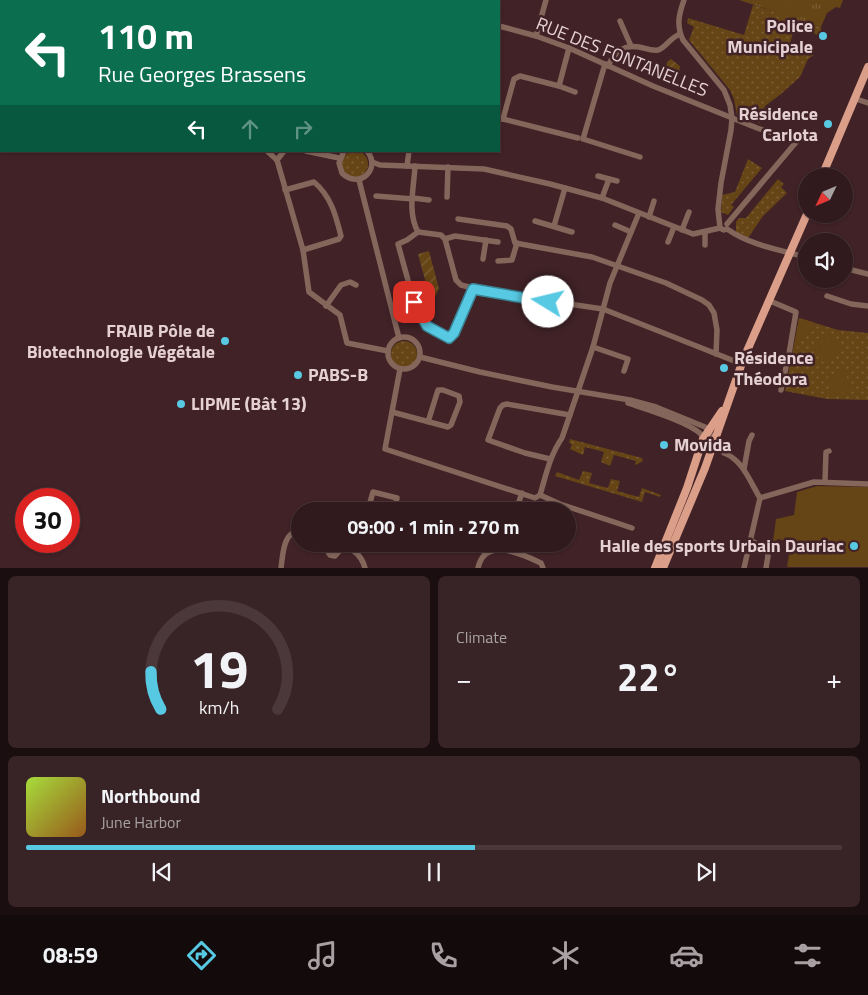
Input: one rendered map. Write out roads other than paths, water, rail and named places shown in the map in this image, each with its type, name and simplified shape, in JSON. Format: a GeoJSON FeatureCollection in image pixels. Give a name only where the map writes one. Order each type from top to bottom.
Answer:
{"type":"FeatureCollection","features":[{"type":"Feature","properties":{"kind":"main road"},"geometry":{"type":"LineString","coordinates":[[826,168],[868,67]]}},
{"type":"Feature","properties":{"kind":"main road"},"geometry":{"type":"LineString","coordinates":[[655,568],[708,435],[730,396],[803,223]]}},
{"type":"Feature","properties":{"kind":"main road"},"geometry":{"type":"LineString","coordinates":[[663,568],[705,468],[712,446],[708,435]]}},
{"type":"Feature","properties":{"kind":"street"},"geometry":{"type":"LineString","coordinates":[[536,36],[546,0]]}},
{"type":"Feature","properties":{"kind":"street"},"geometry":{"type":"LineString","coordinates":[[684,0],[679,16],[680,34],[724,90],[728,97],[732,118],[718,209],[724,226],[738,237],[798,257]]}},
{"type":"Feature","properties":{"kind":"street"},"geometry":{"type":"LineString","coordinates":[[620,21],[631,46]]}},
{"type":"Feature","properties":{"kind":"street","name":"RUE DES FONTANELLES"},"geometry":{"type":"LineString","coordinates":[[500,26],[536,36],[569,48],[645,83],[797,142],[724,226]]}},
{"type":"Feature","properties":{"kind":"street"},"geometry":{"type":"LineString","coordinates":[[640,156],[583,139],[607,65],[620,50],[631,46],[656,50],[663,47],[671,38],[680,34]]}},
{"type":"Feature","properties":{"kind":"street"},"geometry":{"type":"LineString","coordinates":[[559,86],[569,48]]}},
{"type":"Feature","properties":{"kind":"street"},"geometry":{"type":"LineString","coordinates":[[575,92],[559,86],[517,76],[514,79],[501,118],[578,138]]}},
{"type":"Feature","properties":{"kind":"street"},"geometry":{"type":"LineString","coordinates":[[856,99],[868,103]]}},
{"type":"Feature","properties":{"kind":"street"},"geometry":{"type":"LineString","coordinates":[[268,152],[277,160],[303,250],[309,292],[341,317],[347,343],[388,351]]}},
{"type":"Feature","properties":{"kind":"street"},"geometry":{"type":"LineString","coordinates":[[277,160],[283,152]]}},
{"type":"Feature","properties":{"kind":"street"},"geometry":{"type":"LineString","coordinates":[[311,152],[340,158]]}},
{"type":"Feature","properties":{"kind":"street"},"geometry":{"type":"LineString","coordinates":[[343,152],[340,158],[340,168],[342,173],[352,180],[359,180],[371,170],[372,162],[367,152]]}},
{"type":"Feature","properties":{"kind":"street"},"geometry":{"type":"LineString","coordinates":[[407,166],[409,152]]}},
{"type":"Feature","properties":{"kind":"street"},"geometry":{"type":"LineString","coordinates":[[372,162],[380,165],[484,169],[602,198],[693,234],[724,226]]}},
{"type":"Feature","properties":{"kind":"street"},"geometry":{"type":"LineString","coordinates":[[415,166],[411,214],[418,232]]}},
{"type":"Feature","properties":{"kind":"street"},"geometry":{"type":"LineString","coordinates":[[446,197],[448,167]]}},
{"type":"Feature","properties":{"kind":"street"},"geometry":{"type":"LineString","coordinates":[[598,176],[617,181]]}},
{"type":"Feature","properties":{"kind":"street"},"geometry":{"type":"LineString","coordinates":[[602,198],[608,179]]}},
{"type":"Feature","properties":{"kind":"street"},"geometry":{"type":"LineString","coordinates":[[359,180],[399,338]]}},
{"type":"Feature","properties":{"kind":"street"},"geometry":{"type":"LineString","coordinates":[[285,190],[314,182],[332,204],[338,221],[340,239],[303,250]]}},
{"type":"Feature","properties":{"kind":"street"},"geometry":{"type":"LineString","coordinates":[[554,226],[565,188]]}},
{"type":"Feature","properties":{"kind":"street"},"geometry":{"type":"LineString","coordinates":[[376,196],[429,200]]}},
{"type":"Feature","properties":{"kind":"street"},"geometry":{"type":"LineString","coordinates":[[649,217],[654,201]]}},
{"type":"Feature","properties":{"kind":"street"},"geometry":{"type":"LineString","coordinates":[[682,230],[689,212]]}},
{"type":"Feature","properties":{"kind":"street"},"geometry":{"type":"LineString","coordinates":[[400,369],[385,449],[535,498],[540,495],[550,459],[562,438],[593,347],[616,265],[639,213]]}},
{"type":"Feature","properties":{"kind":"street"},"geometry":{"type":"LineString","coordinates":[[458,219],[508,226],[511,229],[515,243],[592,257],[666,283],[709,305],[716,321],[716,354]]}},
{"type":"Feature","properties":{"kind":"street"},"geometry":{"type":"LineString","coordinates":[[535,222],[572,232]]}},
{"type":"Feature","properties":{"kind":"street"},"geometry":{"type":"LineString","coordinates":[[615,225],[631,232]]}},
{"type":"Feature","properties":{"kind":"street"},"geometry":{"type":"LineString","coordinates":[[668,242],[674,227]]}},
{"type":"Feature","properties":{"kind":"street"},"geometry":{"type":"LineString","coordinates":[[473,289],[452,336],[449,338],[427,326],[414,302],[398,244],[408,240],[418,232],[441,235],[445,239],[456,280],[461,285],[528,299],[603,309],[636,324],[742,364]]}},
{"type":"Feature","properties":{"kind":"street"},"geometry":{"type":"LineString","coordinates":[[705,232],[705,245]]}},
{"type":"Feature","properties":{"kind":"street"},"geometry":{"type":"LineString","coordinates":[[445,239],[455,236],[498,242]]}},
{"type":"Feature","properties":{"kind":"street"},"geometry":{"type":"LineString","coordinates":[[483,259],[486,240]]}},
{"type":"Feature","properties":{"kind":"street"},"geometry":{"type":"LineString","coordinates":[[498,261],[512,260],[518,244]]}},
{"type":"Feature","properties":{"kind":"street"},"geometry":{"type":"LineString","coordinates":[[853,270],[868,274]]}},
{"type":"Feature","properties":{"kind":"street"},"geometry":{"type":"LineString","coordinates":[[326,306],[341,285],[350,282],[356,285]]}},
{"type":"Feature","properties":{"kind":"street"},"geometry":{"type":"LineString","coordinates":[[827,296],[851,304],[868,306]]}},
{"type":"Feature","properties":{"kind":"street"},"geometry":{"type":"LineString","coordinates":[[770,301],[796,312],[781,390]]}},
{"type":"Feature","properties":{"kind":"street"},"geometry":{"type":"LineString","coordinates":[[399,338],[409,338],[420,348],[420,357],[414,367],[400,369],[390,362],[388,351],[394,340],[399,338]]}},
{"type":"Feature","properties":{"kind":"street"},"geometry":{"type":"LineString","coordinates":[[593,347],[628,359],[624,372]]}},
{"type":"Feature","properties":{"kind":"street"},"geometry":{"type":"LineString","coordinates":[[420,357],[480,372],[630,400],[656,407],[698,424],[708,435]]}},
{"type":"Feature","properties":{"kind":"street"},"geometry":{"type":"LineString","coordinates":[[392,412],[444,427],[448,427],[451,425],[460,402],[459,396],[438,390],[428,422]]}},
{"type":"Feature","properties":{"kind":"street"},"geometry":{"type":"LineString","coordinates":[[550,459],[525,453],[488,440],[500,408],[507,404],[570,415]]}},
{"type":"Feature","properties":{"kind":"street"},"geometry":{"type":"LineString","coordinates":[[744,469],[749,441],[752,435]]}},
{"type":"Feature","properties":{"kind":"street"},"geometry":{"type":"LineString","coordinates":[[825,482],[826,452],[829,450]]}},
{"type":"Feature","properties":{"kind":"street"},"geometry":{"type":"LineString","coordinates":[[724,453],[744,469],[760,498],[744,568]]}},
{"type":"Feature","properties":{"kind":"street"},"geometry":{"type":"LineString","coordinates":[[760,498],[814,482],[868,484]]}},
{"type":"Feature","properties":{"kind":"street"},"geometry":{"type":"LineString","coordinates":[[370,502],[373,492],[397,498],[396,502]]}},
{"type":"Feature","properties":{"kind":"street"},"geometry":{"type":"LineString","coordinates":[[519,502],[522,493]]}},
{"type":"Feature","properties":{"kind":"street"},"geometry":{"type":"LineString","coordinates":[[540,495],[556,502]]}},
{"type":"Feature","properties":{"kind":"street"},"geometry":{"type":"LineString","coordinates":[[576,509],[632,528]]}},
{"type":"Feature","properties":{"kind":"street"},"geometry":{"type":"LineString","coordinates":[[280,568],[288,536],[291,533]]}},
{"type":"Feature","properties":{"kind":"street"},"geometry":{"type":"LineString","coordinates":[[750,540],[766,549],[768,556],[766,568]]}},
{"type":"Feature","properties":{"kind":"street"},"geometry":{"type":"LineString","coordinates":[[478,568],[479,561],[485,553],[501,548],[542,563],[543,568]]}},
{"type":"Feature","properties":{"kind":"street"},"geometry":{"type":"LineString","coordinates":[[328,552],[330,555],[335,556],[338,552]]}},
{"type":"Feature","properties":{"kind":"street"},"geometry":{"type":"LineString","coordinates":[[357,552],[365,568]]}},
{"type":"Feature","properties":{"kind":"place","name":"Police Municipale"},"geometry":{"type":"Point","coordinates":[823,36]}},
{"type":"Feature","properties":{"kind":"place","name":"Résidence Carlota"},"geometry":{"type":"Point","coordinates":[828,124]}},
{"type":"Feature","properties":{"kind":"place","name":"FRAIB Pôle de Biotechnologie Végétale"},"geometry":{"type":"Point","coordinates":[225,341]}},
{"type":"Feature","properties":{"kind":"place","name":"Résidence Théodora"},"geometry":{"type":"Point","coordinates":[724,368]}},
{"type":"Feature","properties":{"kind":"place","name":"PABS-B"},"geometry":{"type":"Point","coordinates":[298,375]}},
{"type":"Feature","properties":{"kind":"place","name":"LIPME (Bât 13)"},"geometry":{"type":"Point","coordinates":[181,404]}},
{"type":"Feature","properties":{"kind":"place","name":"Movida"},"geometry":{"type":"Point","coordinates":[664,445]}},
{"type":"Feature","properties":{"kind":"place","name":"Halle des sports Urbain Dauriac"},"geometry":{"type":"Point","coordinates":[854,546]}}]}
